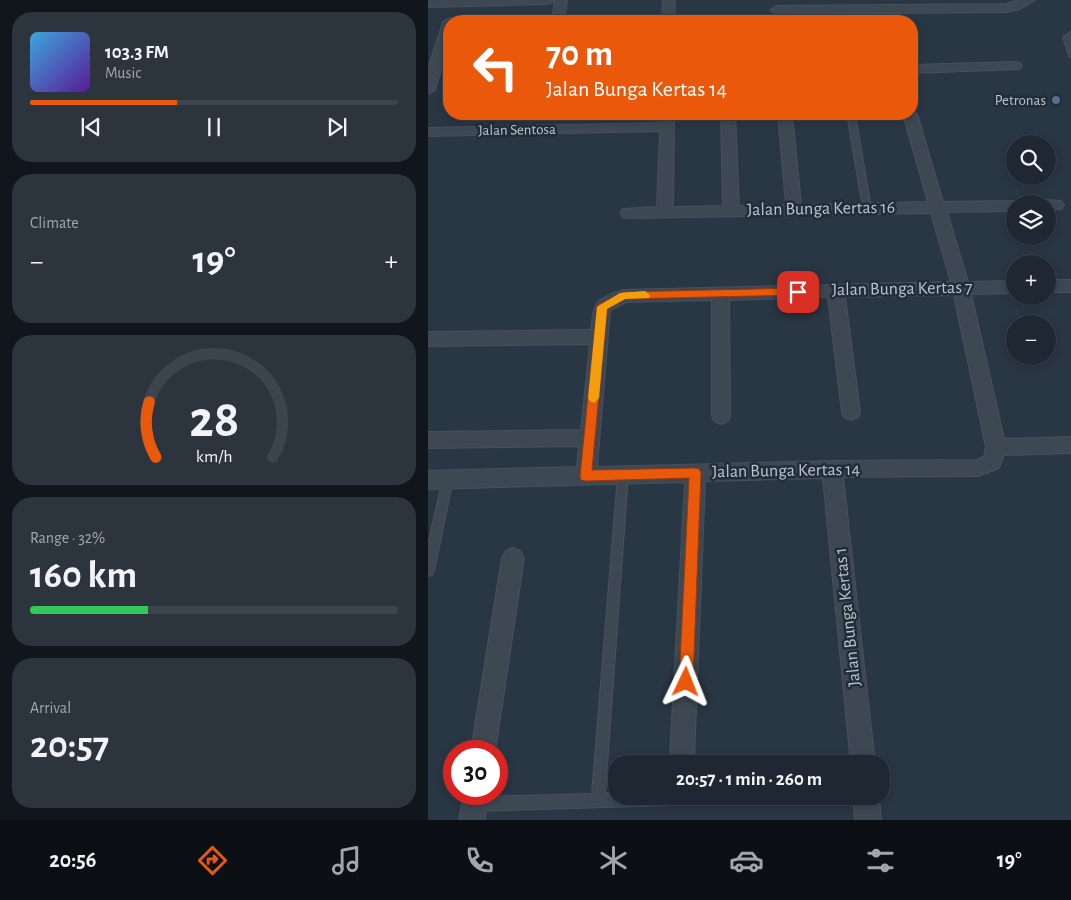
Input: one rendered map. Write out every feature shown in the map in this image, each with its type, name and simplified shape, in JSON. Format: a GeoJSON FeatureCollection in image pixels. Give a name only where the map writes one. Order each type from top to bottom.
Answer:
{"type":"FeatureCollection","features":[{"type":"Feature","properties":{"kind":"street"},"geometry":{"type":"LineString","coordinates":[[428,3],[549,0]]}},
{"type":"Feature","properties":{"kind":"street"},"geometry":{"type":"LineString","coordinates":[[559,15],[561,0]]}},
{"type":"Feature","properties":{"kind":"street"},"geometry":{"type":"LineString","coordinates":[[668,15],[669,0]]}},
{"type":"Feature","properties":{"kind":"street"},"geometry":{"type":"LineString","coordinates":[[776,10],[1006,8],[1029,0]]}},
{"type":"Feature","properties":{"kind":"street"},"geometry":{"type":"LineString","coordinates":[[451,15],[456,2]]}},
{"type":"Feature","properties":{"kind":"street"},"geometry":{"type":"LineString","coordinates":[[428,90],[430,75],[443,39]]}},
{"type":"Feature","properties":{"kind":"street"},"geometry":{"type":"LineString","coordinates":[[918,69],[1015,66]]}},
{"type":"Feature","properties":{"kind":"street"},"geometry":{"type":"LineString","coordinates":[[542,130],[543,120]]}},
{"type":"Feature","properties":{"kind":"street"},"geometry":{"type":"LineString","coordinates":[[665,212],[667,120]]}},
{"type":"Feature","properties":{"kind":"street","name":"Jalan Sentosa"},"geometry":{"type":"LineString","coordinates":[[428,132],[542,130],[667,120]]}},
{"type":"Feature","properties":{"kind":"street"},"geometry":{"type":"LineString","coordinates":[[728,120],[731,211]]}},
{"type":"Feature","properties":{"kind":"street"},"geometry":{"type":"LineString","coordinates":[[786,120],[794,210]]}},
{"type":"Feature","properties":{"kind":"street"},"geometry":{"type":"LineString","coordinates":[[912,120],[961,288],[996,447],[1072,445]]}},
{"type":"Feature","properties":{"kind":"street","name":"Jalan Bunga Kertas 16"},"geometry":{"type":"LineString","coordinates":[[628,213],[1006,206]]}},
{"type":"Feature","properties":{"kind":"street"},"geometry":{"type":"LineString","coordinates":[[1056,286],[1072,286]]}},
{"type":"Feature","properties":{"kind":"street","name":"Jalan Bunga Kertas 7"},"geometry":{"type":"LineString","coordinates":[[586,476],[602,307],[623,296],[1006,287]]}},
{"type":"Feature","properties":{"kind":"street"},"geometry":{"type":"LineString","coordinates":[[836,291],[851,412]]}},
{"type":"Feature","properties":{"kind":"street"},"geometry":{"type":"LineString","coordinates":[[720,293],[721,416]]}},
{"type":"Feature","properties":{"kind":"street"},"geometry":{"type":"LineString","coordinates":[[428,339],[600,338]]}},
{"type":"Feature","properties":{"kind":"street"},"geometry":{"type":"LineString","coordinates":[[428,440],[590,438]]}},
{"type":"Feature","properties":{"kind":"street","name":"Jalan Bunga Kertas 14"},"geometry":{"type":"LineString","coordinates":[[428,480],[832,469],[978,468],[992,462],[996,447]]}},
{"type":"Feature","properties":{"kind":"street","name":"Jalan Bunga Kertas 1"},"geometry":{"type":"LineString","coordinates":[[832,469],[862,755]]}},
{"type":"Feature","properties":{"kind":"street"},"geometry":{"type":"LineString","coordinates":[[682,755],[695,473]]}},
{"type":"Feature","properties":{"kind":"street"},"geometry":{"type":"LineString","coordinates":[[485,740],[513,558]]}},
{"type":"Feature","properties":{"kind":"street"},"geometry":{"type":"LineString","coordinates":[[867,805],[868,820]]}},
{"type":"Feature","properties":{"kind":"lane"},"geometry":{"type":"LineString","coordinates":[[1072,33],[1066,37],[1072,56]]}},
{"type":"Feature","properties":{"kind":"lane"},"geometry":{"type":"LineString","coordinates":[[852,120],[867,208]]}},
{"type":"Feature","properties":{"kind":"lane"},"geometry":{"type":"LineString","coordinates":[[598,800],[623,475]]}},
{"type":"Feature","properties":{"kind":"lane"},"geometry":{"type":"LineString","coordinates":[[428,571],[448,479]]}},
{"type":"Feature","properties":{"kind":"lane"},"geometry":{"type":"LineString","coordinates":[[474,806],[608,800]]}},
{"type":"Feature","properties":{"kind":"slow traffic"},"geometry":{"type":"LineString","coordinates":[[594,398],[602,307],[623,296],[645,295]]}},
{"type":"Feature","properties":{"kind":"place","name":"Petronas"},"geometry":{"type":"Point","coordinates":[1056,100]}},
{"type":"Feature","properties":{"kind":"route"},"geometry":{"type":"LineString","coordinates":[[686,682],[695,473],[586,476],[602,307],[623,296],[798,292]]}}]}
